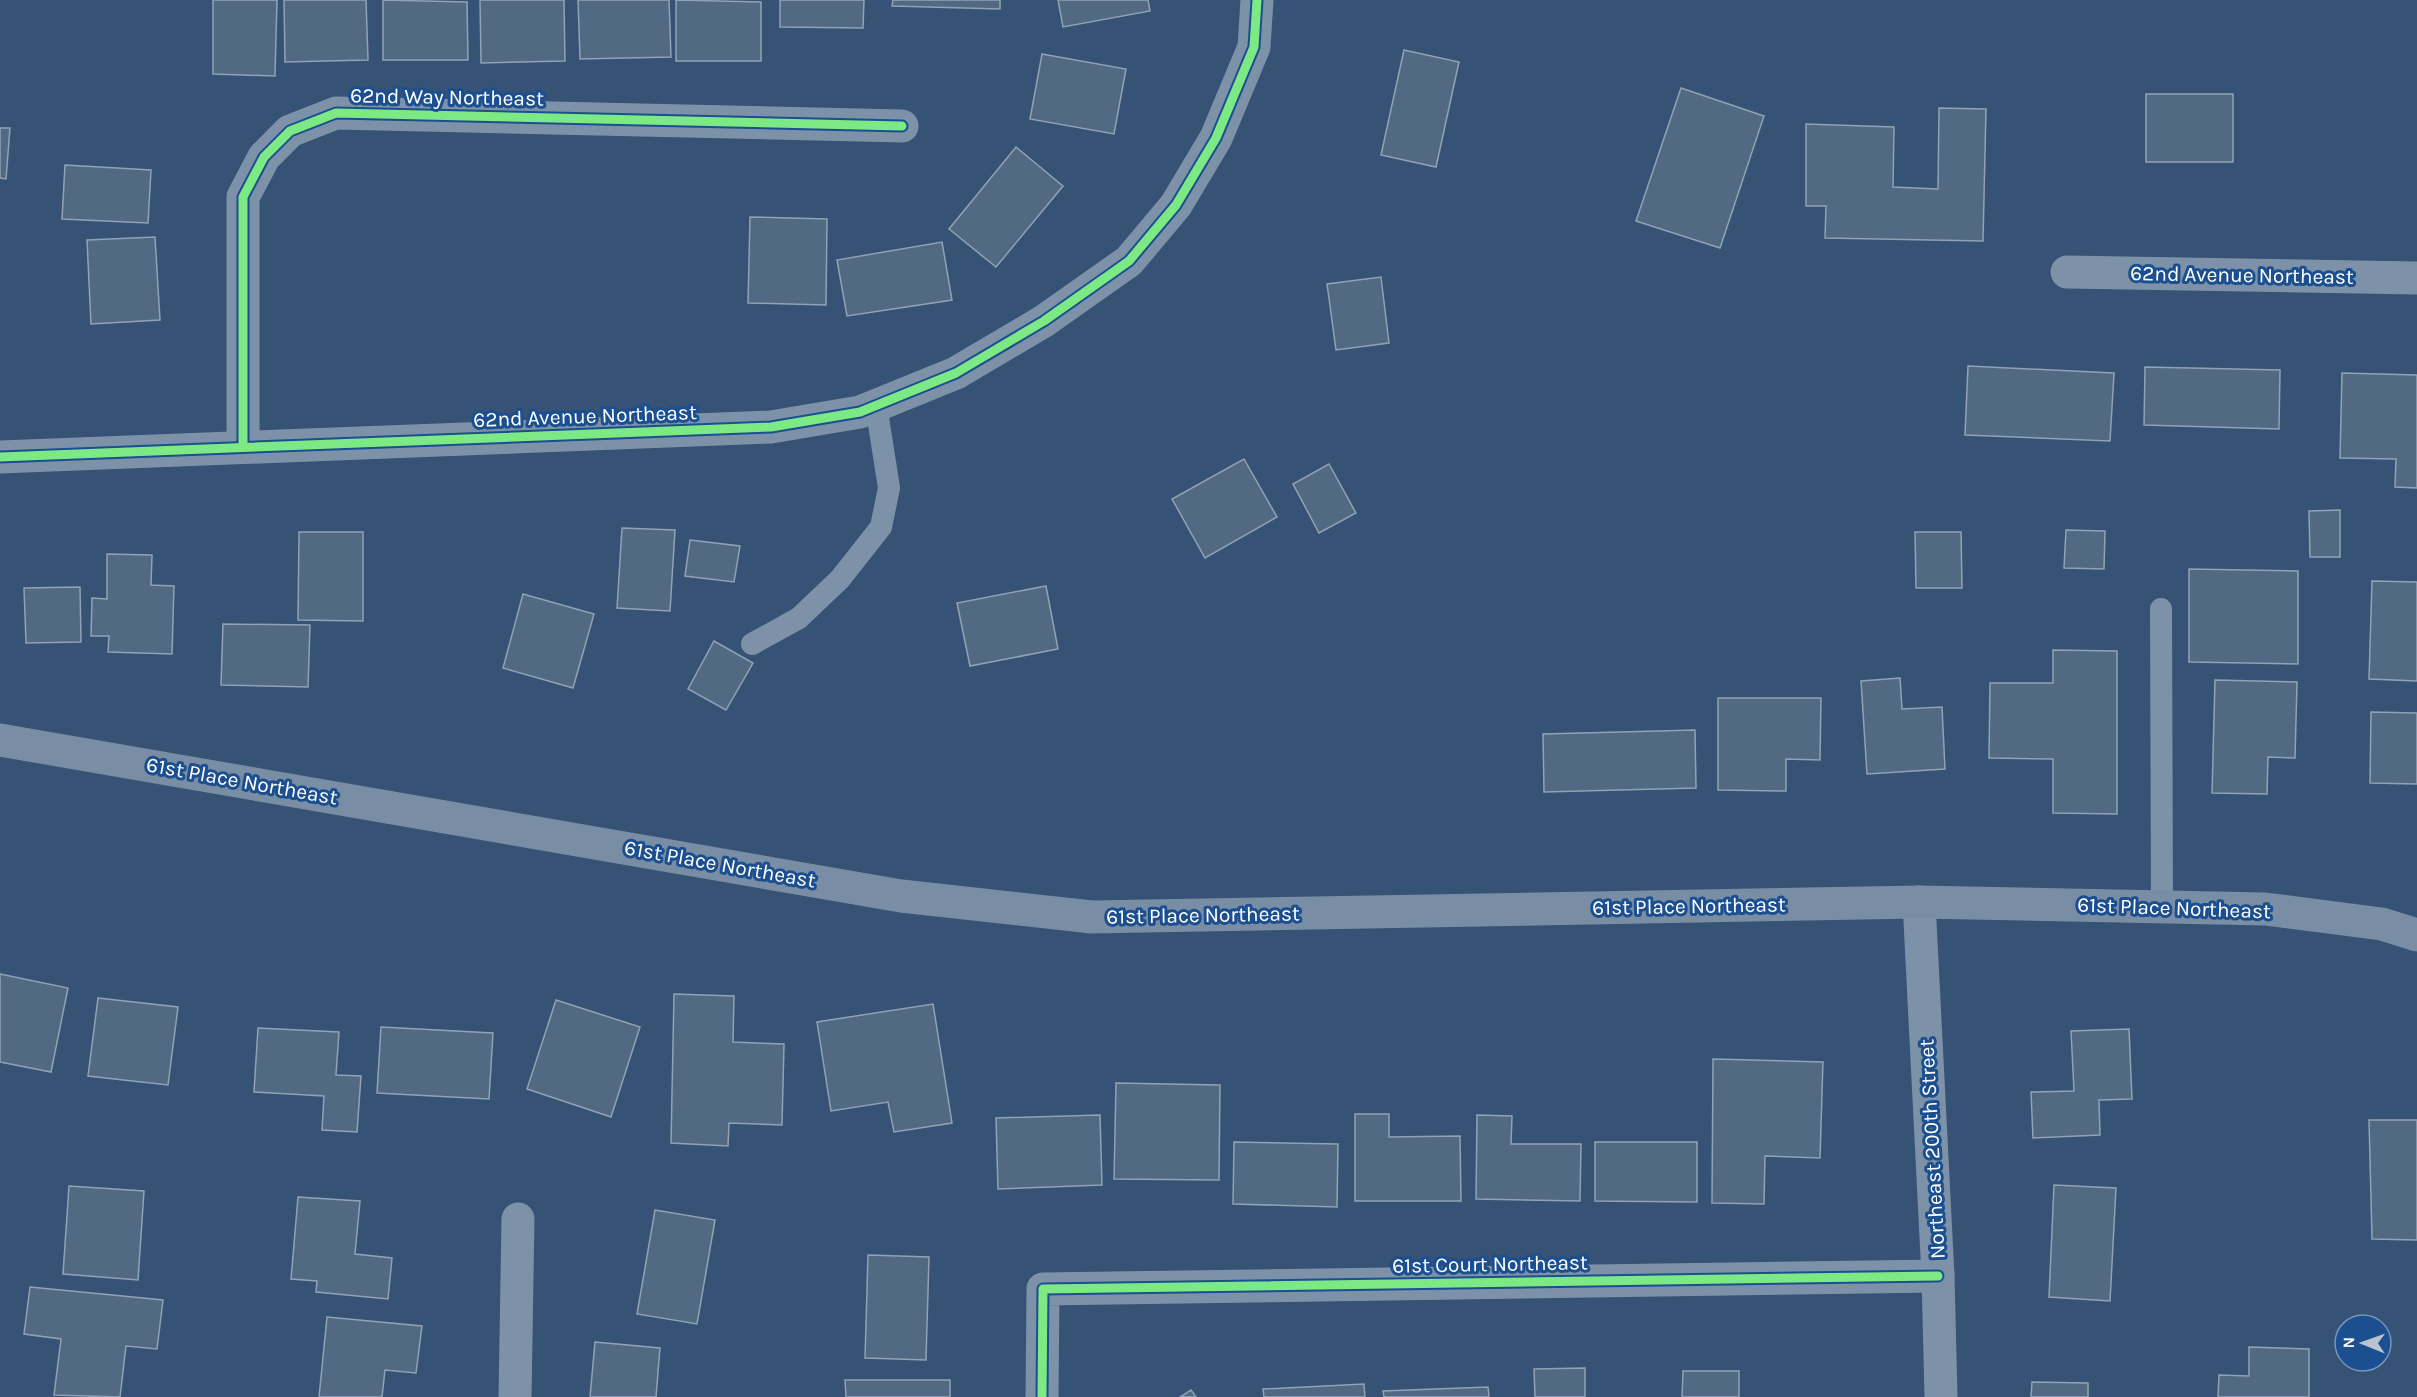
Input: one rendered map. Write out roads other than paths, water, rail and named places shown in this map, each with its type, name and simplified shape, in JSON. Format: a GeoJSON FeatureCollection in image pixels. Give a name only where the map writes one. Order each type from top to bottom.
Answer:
{"type":"FeatureCollection","features":[{"type":"Feature","properties":{"kind":"main road","name":"61st Place Northeast"},"geometry":{"type":"LineString","coordinates":[[0,740],[900,896],[1092,917],[1920,902],[2265,909],[2382,924],[2417,935]]}},
{"type":"Feature","properties":{"kind":"street","name":"62nd Avenue Northeast"},"geometry":{"type":"LineString","coordinates":[[0,457],[771,427],[860,412],[956,373],[1044,321],[1129,261],[1176,205],[1216,138],[1254,47],[1257,0]]}},
{"type":"Feature","properties":{"kind":"street","name":"62nd Way Northeast"},"geometry":{"type":"LineString","coordinates":[[243,447],[243,197],[264,157],[290,131],[336,113],[903,126]]}},
{"type":"Feature","properties":{"kind":"street","name":"62nd Avenue Northeast"},"geometry":{"type":"LineString","coordinates":[[2067,272],[2417,278]]}},
{"type":"Feature","properties":{"kind":"street","name":"Northeast 200th Street"},"geometry":{"type":"LineString","coordinates":[[1920,902],[1938,1276],[1941,1397]]}},
{"type":"Feature","properties":{"kind":"street"},"geometry":{"type":"LineString","coordinates":[[515,1397],[518,1219]]}},
{"type":"Feature","properties":{"kind":"street","name":"61st Court Northeast"},"geometry":{"type":"LineString","coordinates":[[1042,1397],[1043,1289],[1938,1276]]}},
{"type":"Feature","properties":{"kind":"lane"},"geometry":{"type":"LineString","coordinates":[[752,644],[799,618],[840,579],[881,527],[889,488],[876,405]]}},
{"type":"Feature","properties":{"kind":"lane"},"geometry":{"type":"LineString","coordinates":[[2161,609],[2162,907]]}}]}
